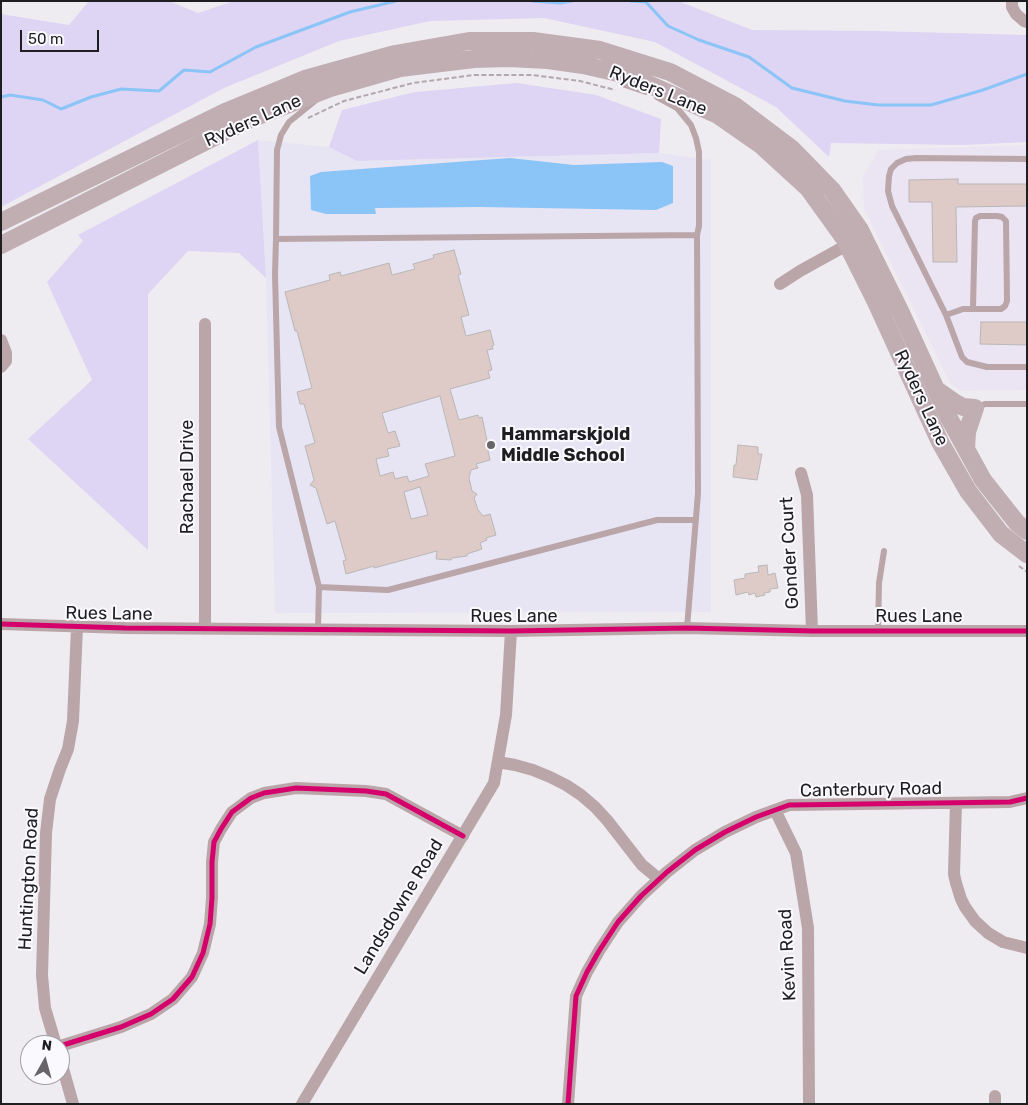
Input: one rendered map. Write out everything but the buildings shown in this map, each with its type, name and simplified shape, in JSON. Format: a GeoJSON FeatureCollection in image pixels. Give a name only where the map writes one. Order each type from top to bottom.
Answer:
{"type":"FeatureCollection","features":[{"type":"Feature","properties":{"kind":"main road","name":"Ryders Lane"},"geometry":{"type":"LineString","coordinates":[[1,222],[225,112],[305,79],[395,54],[469,41],[533,41],[600,50],[670,72],[735,106],[792,149],[832,190],[860,230],[901,312],[949,418],[983,480],[1017,523],[1027,531]]}},
{"type":"Feature","properties":{"kind":"main road","name":"Ryders Lane"},"geometry":{"type":"LineString","coordinates":[[1,245],[250,119],[330,88],[400,68],[474,59],[509,58],[548,60],[614,72],[640,80],[718,115],[760,145],[808,188],[844,238],[876,302],[940,442],[968,491],[1001,534],[1027,554]]}},
{"type":"Feature","properties":{"kind":"main road"},"geometry":{"type":"LineString","coordinates":[[935,388],[962,407],[975,408],[967,432],[966,448]]}},
{"type":"Feature","properties":{"kind":"street"},"geometry":{"type":"LineString","coordinates":[[1012,1],[1012,7],[1016,14],[1024,22],[1027,22]]}},
{"type":"Feature","properties":{"kind":"street"},"geometry":{"type":"LineString","coordinates":[[780,284],[800,270],[847,245]]}},
{"type":"Feature","properties":{"kind":"street","name":"Rachael Drive"},"geometry":{"type":"LineString","coordinates":[[205,324],[205,629]]}},
{"type":"Feature","properties":{"kind":"street"},"geometry":{"type":"LineString","coordinates":[[1,340],[6,353],[6,361],[1,367]]}},
{"type":"Feature","properties":{"kind":"street","name":"Gonder Court"},"geometry":{"type":"LineString","coordinates":[[801,473],[807,495],[812,630]]}},
{"type":"Feature","properties":{"kind":"street","name":"Rues Lane"},"geometry":{"type":"LineString","coordinates":[[1,624],[77,627],[318,630],[511,631],[687,628],[1027,631]]}},
{"type":"Feature","properties":{"kind":"street","name":"Huntington Road"},"geometry":{"type":"LineString","coordinates":[[53,1035],[45,1008],[42,975],[46,833],[50,799],[68,749],[73,721],[77,627]]}},
{"type":"Feature","properties":{"kind":"street","name":"Landsdowne Road"},"geometry":{"type":"LineString","coordinates":[[302,1104],[494,783],[506,715],[511,631]]}},
{"type":"Feature","properties":{"kind":"street"},"geometry":{"type":"LineString","coordinates":[[498,762],[533,770],[566,785],[581,795],[607,820],[642,865],[659,879]]}},
{"type":"Feature","properties":{"kind":"street"},"geometry":{"type":"LineString","coordinates":[[70,1043],[121,1028],[151,1014],[173,999],[192,976],[203,953],[210,924],[214,842],[232,812],[250,798],[264,793],[296,788],[366,791],[386,794],[463,836]]}},
{"type":"Feature","properties":{"kind":"street","name":"Canterbury Road"},"geometry":{"type":"LineString","coordinates":[[568,1104],[576,996],[587,972],[598,951],[618,922],[641,896],[695,850],[725,832],[756,817],[790,805],[1010,802],[1027,798]]}},
{"type":"Feature","properties":{"kind":"street"},"geometry":{"type":"LineString","coordinates":[[956,803],[954,874],[961,899],[975,921],[988,933],[1004,942],[1027,948]]}},
{"type":"Feature","properties":{"kind":"street","name":"Kevin Road"},"geometry":{"type":"LineString","coordinates":[[775,810],[796,853],[808,928],[809,1104]]}},
{"type":"Feature","properties":{"kind":"street"},"geometry":{"type":"LineString","coordinates":[[68,1085],[73,1104]]}},
{"type":"Feature","properties":{"kind":"lane"},"geometry":{"type":"LineString","coordinates":[[509,58],[601,77]]}},
{"type":"Feature","properties":{"kind":"lane"},"geometry":{"type":"LineString","coordinates":[[619,82],[654,95],[676,108],[690,125],[696,138],[699,152],[699,226],[697,235],[698,493],[687,628]]}},
{"type":"Feature","properties":{"kind":"lane"},"geometry":{"type":"LineString","coordinates":[[318,630],[319,587],[279,428],[275,274],[276,150],[281,135],[289,122],[309,105],[344,84]]}},
{"type":"Feature","properties":{"kind":"lane"},"geometry":{"type":"LineString","coordinates":[[1027,159],[916,158],[906,160],[897,163],[891,169],[888,191],[892,206],[946,315],[962,357],[967,362],[987,368],[1027,367]]}},
{"type":"Feature","properties":{"kind":"lane"},"geometry":{"type":"LineString","coordinates":[[946,315],[962,309],[1001,309],[1005,306],[1007,301],[1006,221],[1002,217],[980,216],[975,221],[973,308]]}},
{"type":"Feature","properties":{"kind":"lane"},"geometry":{"type":"LineString","coordinates":[[276,239],[697,235]]}},
{"type":"Feature","properties":{"kind":"lane"},"geometry":{"type":"LineString","coordinates":[[975,408],[985,404],[1027,404]]}},
{"type":"Feature","properties":{"kind":"lane"},"geometry":{"type":"LineString","coordinates":[[319,587],[388,590],[657,520],[696,520]]}},
{"type":"Feature","properties":{"kind":"lane"},"geometry":{"type":"LineString","coordinates":[[878,631],[879,583],[884,551]]}},
{"type":"Feature","properties":{"kind":"path"},"geometry":{"type":"LineString","coordinates":[[305,120],[344,101],[413,83],[474,76],[532,75],[580,81],[618,90]]}},
{"type":"Feature","properties":{"kind":"shaded area"},"geometry":{"type":"Polygon","coordinates":[[[89,1],[169,1],[198,13],[234,1],[678,1],[752,30],[1027,35],[1027,142],[963,145],[831,143],[829,157],[776,107],[655,42],[544,18],[430,21],[339,41],[224,88],[1,207],[1,14],[69,25],[89,1]]]}},
{"type":"Feature","properties":{"kind":"shaded area"},"geometry":{"type":"Polygon","coordinates":[[[517,83],[596,95],[661,119],[659,153],[357,161],[329,147],[342,110],[415,92],[517,83]]]}},
{"type":"Feature","properties":{"kind":"shaded area","name":"Hammarskjold Middle School"},"geometry":{"type":"Polygon","coordinates":[[[258,140],[329,147],[357,161],[659,153],[711,160],[711,612],[275,613],[266,278],[258,140]]]}},
{"type":"Feature","properties":{"kind":"shaded area"},"geometry":{"type":"Polygon","coordinates":[[[258,140],[266,278],[239,253],[188,251],[148,294],[148,550],[28,439],[92,380],[47,282],[83,241],[78,235],[258,140]]]}},
{"type":"Feature","properties":{"kind":"shaded area"},"geometry":{"type":"Polygon","coordinates":[[[1027,145],[1027,390],[961,391],[951,384],[864,209],[863,176],[879,150],[1027,145]]]}},
{"type":"Feature","properties":{"kind":"water"},"geometry":{"type":"Polygon","coordinates":[[[510,158],[574,165],[662,162],[673,166],[673,203],[656,210],[479,207],[375,208],[376,214],[326,214],[311,210],[310,176],[321,172],[510,158]]]}},
{"type":"Feature","properties":{"kind":"waterway"},"geometry":{"type":"LineString","coordinates":[[1,97],[10,95],[43,100],[61,109],[91,97],[121,89],[159,91],[184,70],[210,72],[256,47],[350,12],[396,1]]}},
{"type":"Feature","properties":{"kind":"waterway"},"geometry":{"type":"LineString","coordinates":[[532,1],[560,3],[572,1]]}},
{"type":"Feature","properties":{"kind":"waterway"},"geometry":{"type":"LineString","coordinates":[[631,1],[646,2],[668,26],[699,40],[749,57],[792,88],[845,101],[878,105],[931,105],[983,90],[1027,74]]}},
{"type":"Feature","properties":{"kind":"cycle path"},"geometry":{"type":"LineString","coordinates":[[1,624],[125,628],[511,631],[687,628],[812,631],[1027,631]]}},
{"type":"Feature","properties":{"kind":"cycle path"},"geometry":{"type":"LineString","coordinates":[[70,1043],[121,1027],[151,1014],[173,999],[192,977],[203,953],[210,924],[214,842],[232,812],[251,798],[264,793],[296,788],[366,791],[386,794],[463,836]]}},
{"type":"Feature","properties":{"kind":"cycle path"},"geometry":{"type":"LineString","coordinates":[[568,1104],[576,996],[587,972],[618,922],[641,896],[695,850],[725,832],[756,817],[789,805],[1010,802],[1027,798]]}},
{"type":"Feature","properties":{"kind":"place","name":"Hammarskjold Middle School"},"geometry":{"type":"Point","coordinates":[491,445]}}]}
